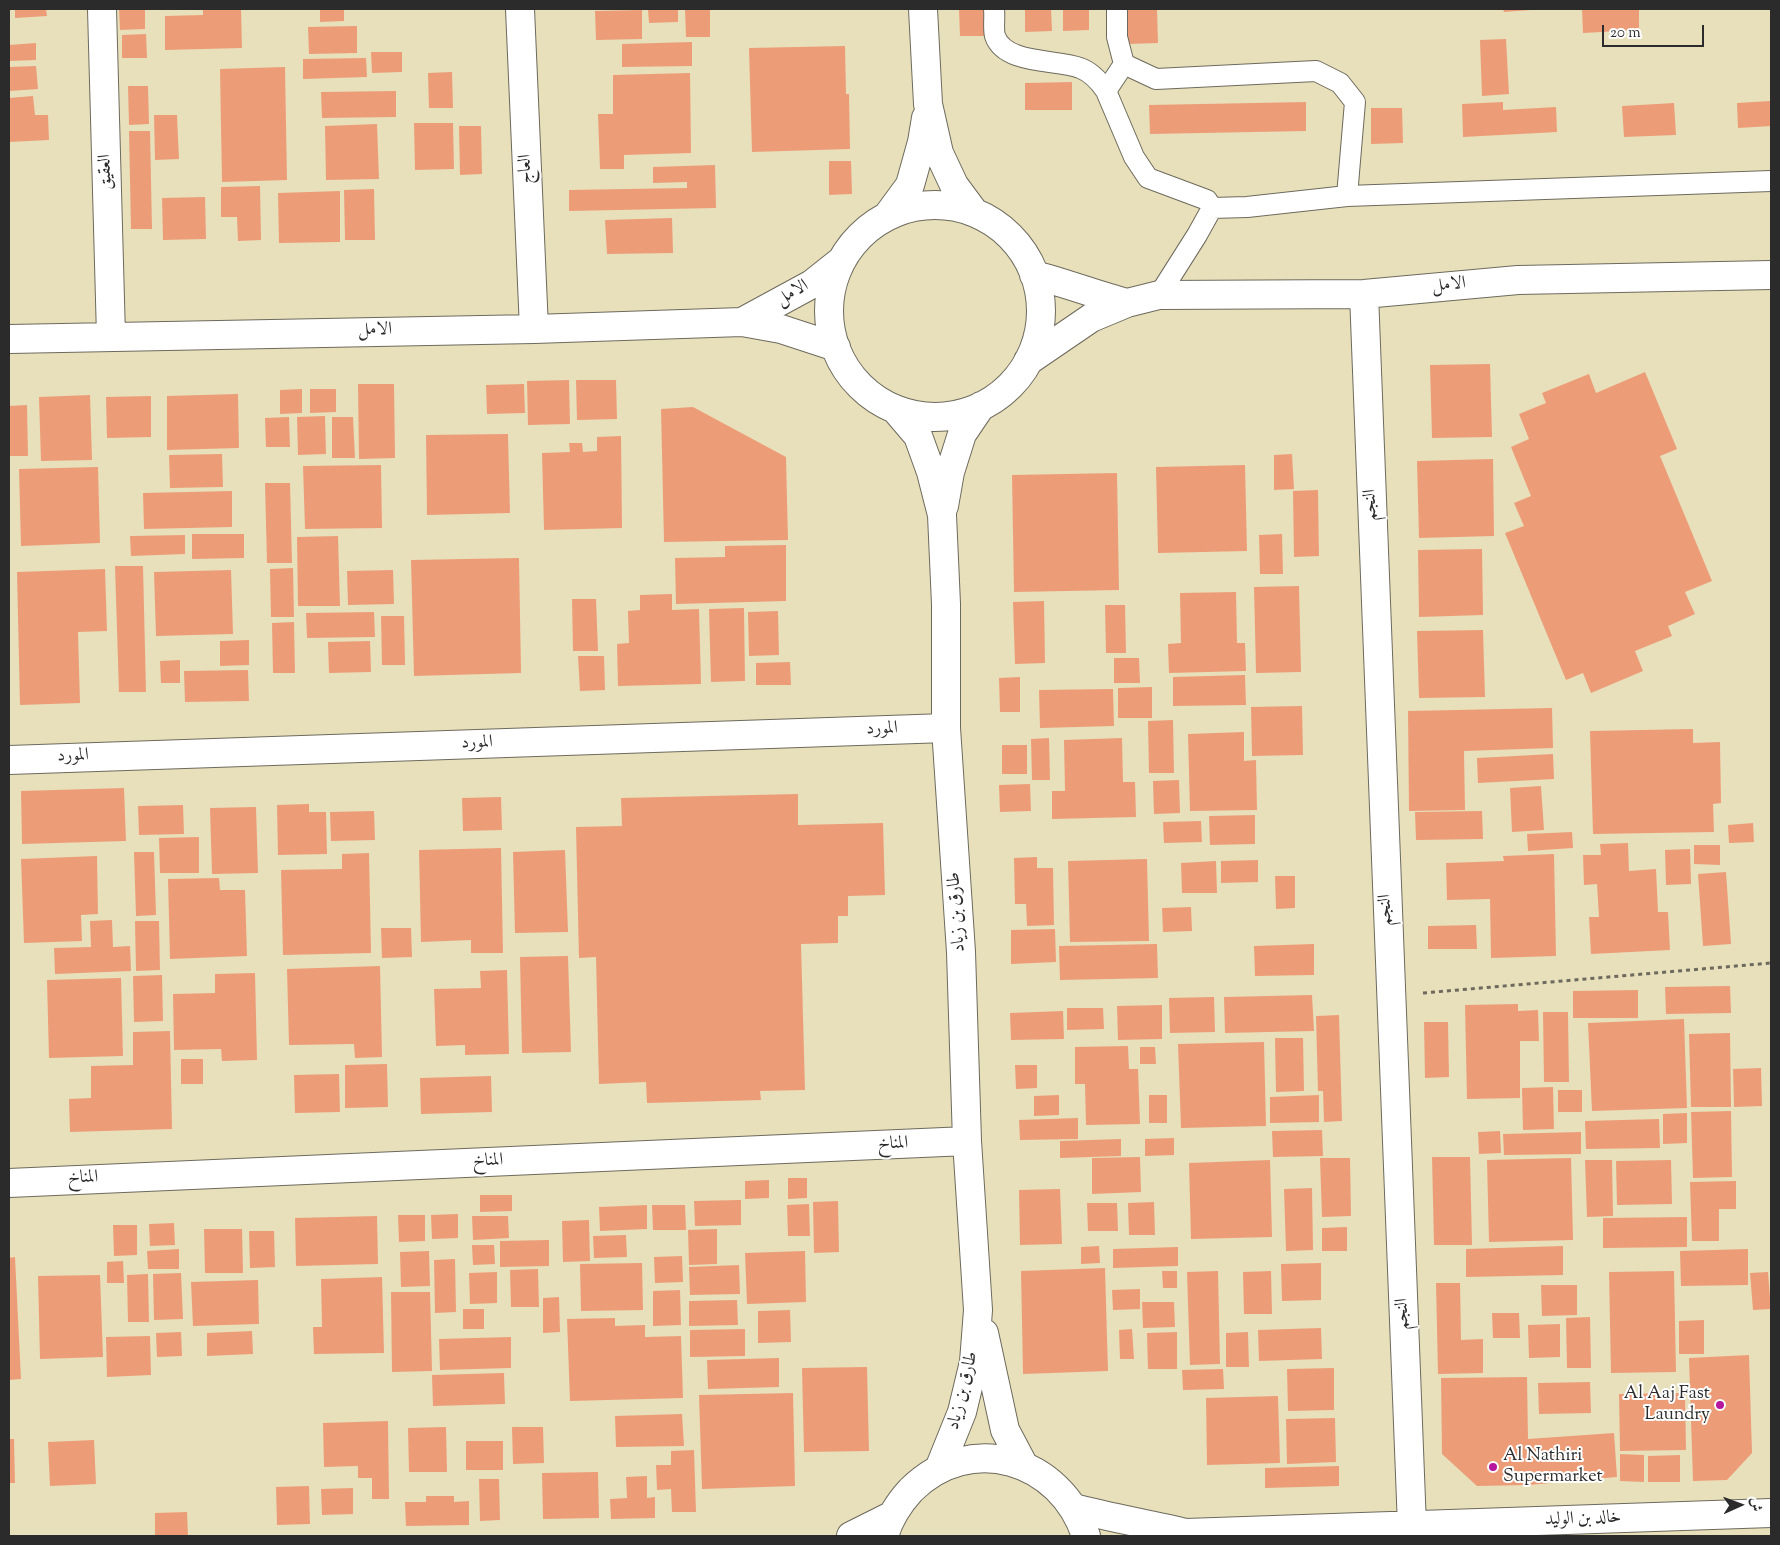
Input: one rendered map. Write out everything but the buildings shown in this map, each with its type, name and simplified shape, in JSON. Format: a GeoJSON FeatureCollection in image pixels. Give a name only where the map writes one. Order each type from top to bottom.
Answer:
{"type":"FeatureCollection","features":[{"type":"Feature","properties":{"kind":"street","name":"العقيق"},"geometry":{"type":"LineString","coordinates":[[102,9],[111,336]]}},
{"type":"Feature","properties":{"kind":"street","name":"العاج"},"geometry":{"type":"LineString","coordinates":[[520,9],[534,329]]}},
{"type":"Feature","properties":{"kind":"street"},"geometry":{"type":"LineString","coordinates":[[923,9],[928,104],[938,153],[954,184],[974,212]]}},
{"type":"Feature","properties":{"kind":"street"},"geometry":{"type":"LineString","coordinates":[[888,215],[910,184],[922,142],[928,104]]}},
{"type":"Feature","properties":{"kind":"street"},"geometry":{"type":"LineString","coordinates":[[931,205],[953,206],[974,212],[1004,231],[1027,259],[1034,275],[1039,292],[1039,327],[1028,361],[1019,375],[995,398],[960,414],[939,417],[916,415],[879,402],[853,378],[836,348],[830,321],[830,295],[841,261],[854,242],[888,215],[909,208],[931,205]]}},
{"type":"Feature","properties":{"kind":"street","name":"الامل"},"geometry":{"type":"LineString","coordinates":[[742,322],[812,284],[841,261]]}},
{"type":"Feature","properties":{"kind":"street","name":"الامل"},"geometry":{"type":"LineString","coordinates":[[1034,275],[1065,282],[1092,294],[1128,303]]}},
{"type":"Feature","properties":{"kind":"street","name":"الامل"},"geometry":{"type":"LineString","coordinates":[[1028,361],[1091,318],[1128,303],[1159,295],[1364,294],[1518,280],[1771,275]]}},
{"type":"Feature","properties":{"kind":"street","name":"النجم"},"geometry":{"type":"LineString","coordinates":[[1364,294],[1412,1526]]}},
{"type":"Feature","properties":{"kind":"street","name":"الامل"},"geometry":{"type":"LineString","coordinates":[[9,339],[534,329],[742,322],[781,329],[836,348]]}},
{"type":"Feature","properties":{"kind":"street","name":"طارق بن زياد"},"geometry":{"type":"LineString","coordinates":[[942,515],[950,472],[962,434],[981,406]]}},
{"type":"Feature","properties":{"kind":"street","name":"طارق بن زياد"},"geometry":{"type":"LineString","coordinates":[[895,409],[918,436],[931,472],[942,515],[946,604],[946,728],[961,952],[967,1142],[978,1310],[974,1362],[962,1412],[939,1469]]}},
{"type":"Feature","properties":{"kind":"street","name":"المورد"},"geometry":{"type":"LineString","coordinates":[[9,760],[946,728]]}},
{"type":"Feature","properties":{"kind":"street","name":"المناخ"},"geometry":{"type":"LineString","coordinates":[[9,1183],[967,1142]]}},
{"type":"Feature","properties":{"kind":"street","name":"طارق بن زياد"},"geometry":{"type":"LineString","coordinates":[[978,1310],[1005,1430],[1024,1466]]}},
{"type":"Feature","properties":{"kind":"street"},"geometry":{"type":"LineString","coordinates":[[851,1536],[888,1525],[905,1496],[920,1481],[939,1469],[973,1459],[990,1459],[1008,1461],[1024,1466],[1052,1484],[1074,1508],[1086,1536]]}},
{"type":"Feature","properties":{"kind":"street","name":"خالد بن الوليد"},"geometry":{"type":"LineString","coordinates":[[1074,1508],[1115,1519],[1148,1524],[1184,1535],[1301,1533],[1412,1526],[1604,1528],[1771,1513]]}},
{"type":"Feature","properties":{"kind":"lane"},"geometry":{"type":"LineString","coordinates":[[994,9],[995,36],[1002,48],[1018,56],[1080,68],[1100,81],[1134,157],[1148,178],[1207,200],[1212,208]]}},
{"type":"Feature","properties":{"kind":"lane"},"geometry":{"type":"LineString","coordinates":[[1106,91],[1124,64],[1117,37],[1117,9]]}},
{"type":"Feature","properties":{"kind":"lane"},"geometry":{"type":"LineString","coordinates":[[1124,64],[1156,79],[1316,71],[1340,83],[1355,102],[1347,196]]}},
{"type":"Feature","properties":{"kind":"lane"},"geometry":{"type":"LineString","coordinates":[[1212,208],[1247,207],[1347,196],[1771,181]]}},
{"type":"Feature","properties":{"kind":"lane"},"geometry":{"type":"LineString","coordinates":[[1159,295],[1212,208]]}},
{"type":"Feature","properties":{"kind":"path"},"geometry":{"type":"LineString","coordinates":[[1391,995],[1771,963]]}},
{"type":"Feature","properties":{"kind":"place","name":"Al Aaj Fast Laundry"},"geometry":{"type":"Point","coordinates":[1720,1405]}},
{"type":"Feature","properties":{"kind":"place","name":"Al Nathiri Supermarket"},"geometry":{"type":"Point","coordinates":[1493,1467]}}]}
